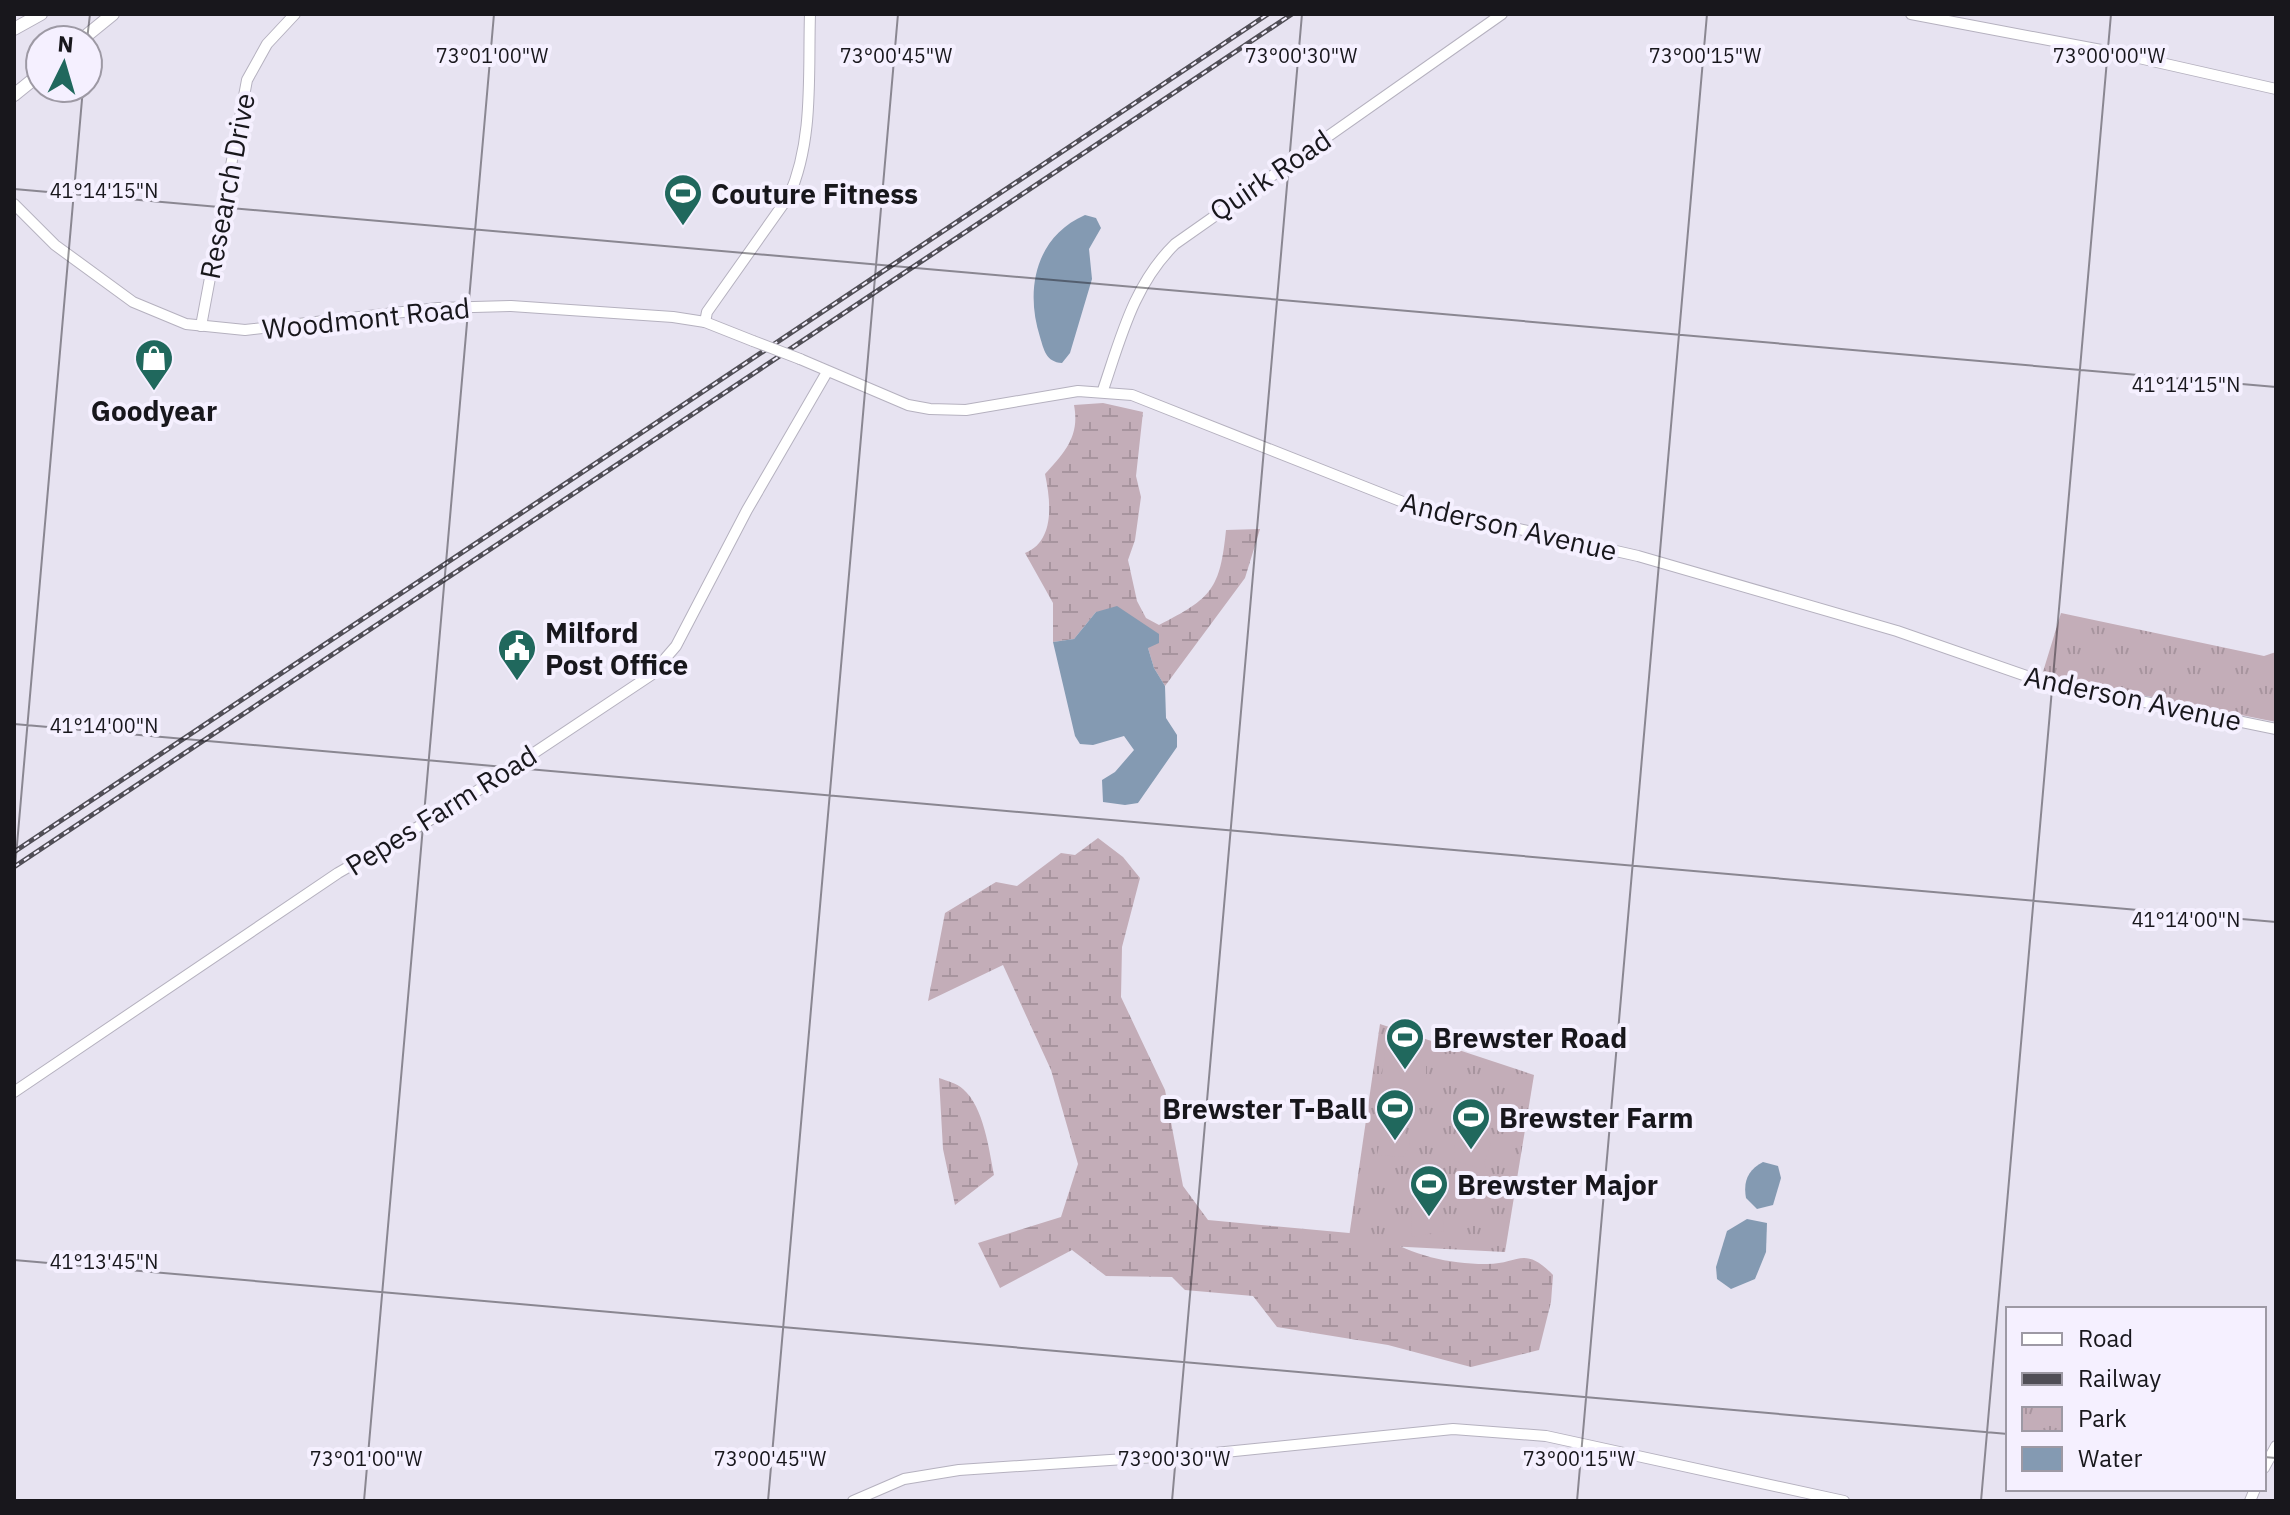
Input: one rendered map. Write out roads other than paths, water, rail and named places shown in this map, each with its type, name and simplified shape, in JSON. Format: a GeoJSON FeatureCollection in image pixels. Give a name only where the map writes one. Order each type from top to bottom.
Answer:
{"type":"FeatureCollection","features":[{"type":"Feature","properties":{"kind":"highway"},"geometry":{"type":"LineString","coordinates":[[14,29],[41,14]]}},
{"type":"Feature","properties":{"kind":"main road","name":"Research Drive"},"geometry":{"type":"LineString","coordinates":[[201,326],[247,80],[267,44],[295,14]]}},
{"type":"Feature","properties":{"kind":"main road"},"geometry":{"type":"LineString","coordinates":[[705,322],[707,312],[789,196],[796,181],[804,146],[810,14]]}},
{"type":"Feature","properties":{"kind":"main road","name":"Quirk Road"},"geometry":{"type":"LineString","coordinates":[[1103,390],[1136,298],[1155,265],[1175,244],[1502,14]]}},
{"type":"Feature","properties":{"kind":"main road"},"geometry":{"type":"LineString","coordinates":[[1911,14],[2117,53],[2276,89]]}},
{"type":"Feature","properties":{"kind":"main road","name":"Woodmont Road"},"geometry":{"type":"LineString","coordinates":[[14,204],[55,245],[133,302],[163,317],[201,326],[245,330],[479,306],[642,314],[705,322],[753,341]]}},
{"type":"Feature","properties":{"kind":"main road","name":"Anderson Avenue"},"geometry":{"type":"LineString","coordinates":[[753,341],[908,405],[939,410],[966,410],[1066,392],[1103,390],[1160,404],[1408,504],[1638,556],[1897,631],[2038,680],[2276,729]]}},
{"type":"Feature","properties":{"kind":"main road","name":"Pepes Farm Road"},"geometry":{"type":"LineString","coordinates":[[14,1092],[347,867],[456,805],[651,675],[676,646],[781,449],[827,372]]}},
{"type":"Feature","properties":{"kind":"main road"},"geometry":{"type":"LineString","coordinates":[[853,1501],[904,1479],[959,1470],[1189,1455],[1453,1429],[1546,1436],[1844,1501]]}},
{"type":"Feature","properties":{"kind":"main road"},"geometry":{"type":"LineString","coordinates":[[2266,1464],[2276,1446]]}},
{"type":"Feature","properties":{"kind":"water"},"geometry":{"type":"Polygon","coordinates":[[[1085,215],[1096,218],[1101,228],[1089,249],[1092,279],[1070,353],[1062,363],[1046,354],[1036,319],[1034,284],[1045,251],[1055,237],[1085,215]]]}},
{"type":"Feature","properties":{"kind":"water"},"geometry":{"type":"Polygon","coordinates":[[[1117,606],[1159,634],[1159,643],[1148,648],[1154,668],[1165,686],[1166,718],[1177,735],[1177,747],[1138,803],[1125,805],[1103,802],[1102,780],[1115,772],[1134,750],[1124,736],[1093,745],[1080,744],[1075,736],[1053,642],[1074,639],[1096,612],[1117,606]]]}},
{"type":"Feature","properties":{"kind":"water"},"geometry":{"type":"Polygon","coordinates":[[[1763,1162],[1778,1166],[1781,1178],[1773,1205],[1757,1209],[1746,1198],[1745,1186],[1750,1172],[1763,1162]]]}},
{"type":"Feature","properties":{"kind":"water"},"geometry":{"type":"Polygon","coordinates":[[[1747,1219],[1767,1223],[1766,1252],[1755,1279],[1731,1289],[1717,1279],[1716,1267],[1727,1231],[1747,1219]]]}},
{"type":"Feature","properties":{"kind":"railway"},"geometry":{"type":"LineString","coordinates":[[14,852],[1268,14]]}},
{"type":"Feature","properties":{"kind":"railway"},"geometry":{"type":"LineString","coordinates":[[14,867],[1292,14]]}},
{"type":"Feature","properties":{"kind":"place","name":"Couture Fitness"},"geometry":{"type":"Point","coordinates":[683,227]}},
{"type":"Feature","properties":{"kind":"place","name":"Goodyear"},"geometry":{"type":"Point","coordinates":[154,392]}},
{"type":"Feature","properties":{"kind":"place","name":"Milford Post Office"},"geometry":{"type":"Point","coordinates":[517,682]}},
{"type":"Feature","properties":{"kind":"place","name":"Brewster Road"},"geometry":{"type":"Point","coordinates":[1405,1071]}},
{"type":"Feature","properties":{"kind":"place","name":"Brewster T-Ball"},"geometry":{"type":"Point","coordinates":[1395,1142]}},
{"type":"Feature","properties":{"kind":"place","name":"Brewster Farm"},"geometry":{"type":"Point","coordinates":[1471,1151]}},
{"type":"Feature","properties":{"kind":"place","name":"Brewster Major"},"geometry":{"type":"Point","coordinates":[1429,1218]}}]}
